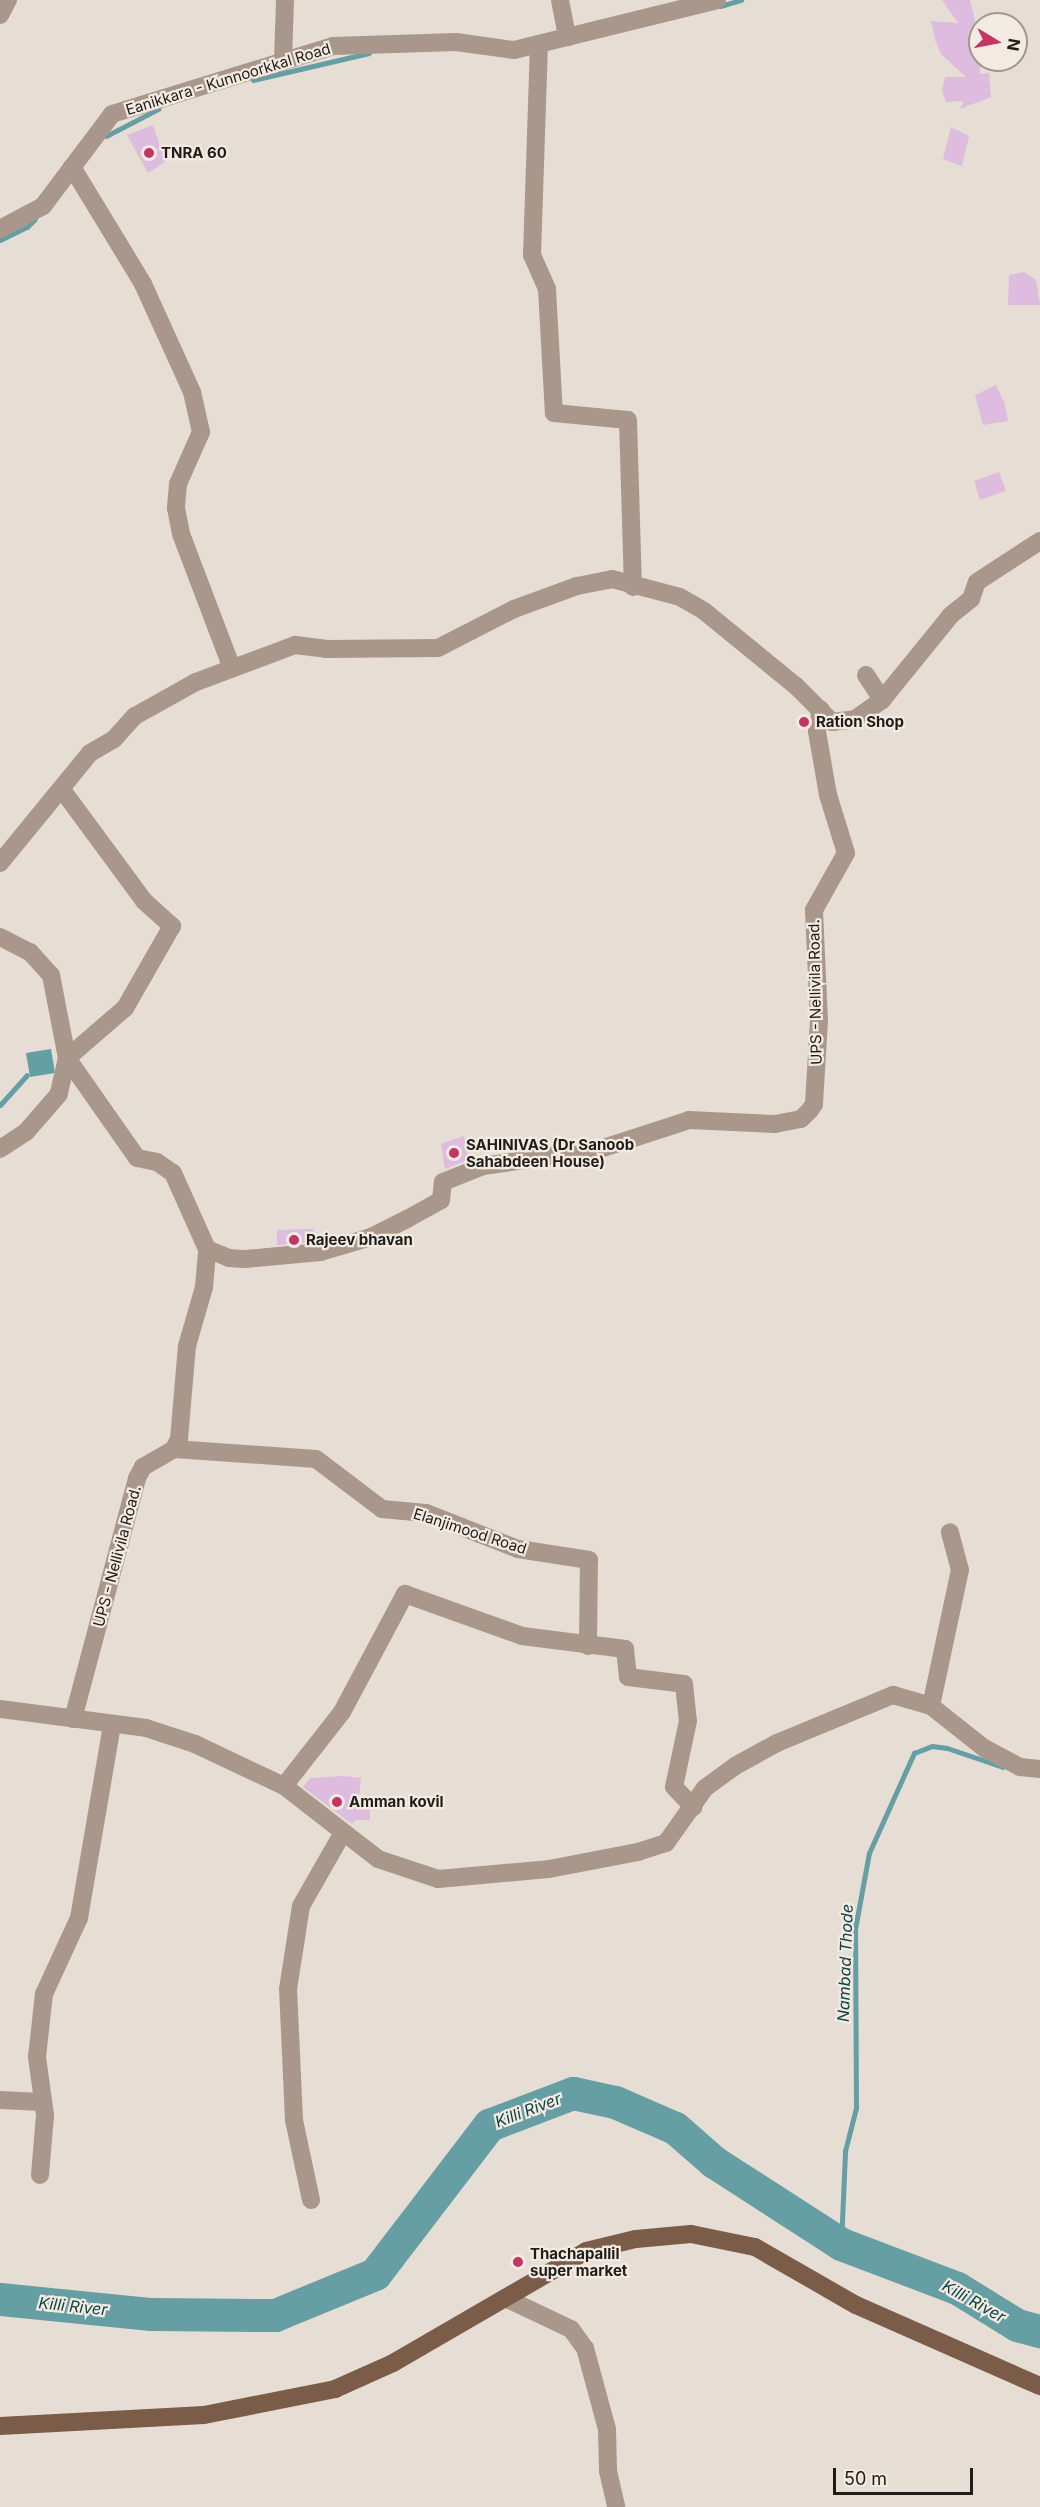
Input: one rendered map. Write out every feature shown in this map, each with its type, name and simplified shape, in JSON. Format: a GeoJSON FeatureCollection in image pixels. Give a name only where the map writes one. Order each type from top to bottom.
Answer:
{"type":"FeatureCollection","features":[{"type":"Feature","properties":{"kind":"main road"},"geometry":{"type":"LineString","coordinates":[[0,2426],[204,2415],[335,2389],[393,2363],[586,2251],[654,2236],[691,2234],[720,2238],[755,2247],[856,2305],[1040,2386]]}},
{"type":"Feature","properties":{"kind":"street"},"geometry":{"type":"LineString","coordinates":[[0,15],[8,0]]}},
{"type":"Feature","properties":{"kind":"street"},"geometry":{"type":"LineString","coordinates":[[283,61],[285,0]]}},
{"type":"Feature","properties":{"kind":"street"},"geometry":{"type":"LineString","coordinates":[[560,0],[567,37]]}},
{"type":"Feature","properties":{"kind":"street","name":"Eanikkara - Kunnoorkkal Road"},"geometry":{"type":"LineString","coordinates":[[0,229],[43,206],[112,114],[333,46],[456,42],[514,50],[717,0]]}},
{"type":"Feature","properties":{"kind":"street"},"geometry":{"type":"LineString","coordinates":[[538,44],[532,255],[547,289],[554,413],[628,420],[633,587]]}},
{"type":"Feature","properties":{"kind":"street"},"geometry":{"type":"LineString","coordinates":[[72,167],[143,284],[192,392],[201,432],[178,484],[176,508],[181,534],[232,668]]}},
{"type":"Feature","properties":{"kind":"street"},"geometry":{"type":"LineString","coordinates":[[0,863],[63,791],[90,753],[114,739],[135,716],[159,699],[232,668],[296,645],[326,649],[438,648],[514,609],[577,586],[612,579],[633,587],[680,597],[704,610],[821,709],[832,722],[855,720],[882,700],[951,615],[971,599],[977,582],[1040,541]]}},
{"type":"Feature","properties":{"kind":"street"},"geometry":{"type":"LineString","coordinates":[[866,675],[882,700]]}},
{"type":"Feature","properties":{"kind":"street","name":"UPS - Nellivila Road."},"geometry":{"type":"LineString","coordinates":[[207,1249],[229,1258],[245,1259],[321,1252],[371,1237],[407,1219],[441,1200],[443,1182],[483,1166],[600,1149],[689,1120],[775,1124],[801,1119],[814,1104],[817,1068],[814,910],[846,853],[828,795],[818,742],[821,709]]}},
{"type":"Feature","properties":{"kind":"street"},"geometry":{"type":"LineString","coordinates":[[0,1149],[26,1132],[54,1101],[67,1058],[125,1008],[172,926],[144,901],[63,791]]}},
{"type":"Feature","properties":{"kind":"street"},"geometry":{"type":"LineString","coordinates":[[0,937],[30,952],[51,975],[67,1058],[137,1158],[157,1162],[173,1173],[207,1249],[204,1287],[187,1346],[181,1424],[174,1449]]}},
{"type":"Feature","properties":{"kind":"street","name":"UPS - Nellivila Road."},"geometry":{"type":"LineString","coordinates":[[73,1719],[137,1478],[143,1467],[174,1449]]}},
{"type":"Feature","properties":{"kind":"street","name":"Elanjimood Road"},"geometry":{"type":"LineString","coordinates":[[174,1449],[316,1459],[382,1509],[426,1513],[518,1549],[589,1560],[588,1646]]}},
{"type":"Feature","properties":{"kind":"street"},"geometry":{"type":"LineString","coordinates":[[931,1707],[960,1570],[950,1532]]}},
{"type":"Feature","properties":{"kind":"street"},"geometry":{"type":"LineString","coordinates":[[284,1786],[342,1712],[405,1594],[522,1636],[624,1649],[628,1677],[684,1684],[688,1721],[674,1787],[693,1807]]}},
{"type":"Feature","properties":{"kind":"street"},"geometry":{"type":"LineString","coordinates":[[0,1709],[146,1728],[195,1744],[284,1786],[342,1834],[378,1859],[438,1879],[501,1875],[638,1852],[666,1843],[705,1788],[727,1772],[777,1743],[893,1695],[931,1707],[956,1722],[984,1748],[1020,1767],[1040,1769]]}},
{"type":"Feature","properties":{"kind":"street"},"geometry":{"type":"LineString","coordinates":[[40,2175],[45,2115],[41,2102],[37,2057],[44,1994],[79,1918],[112,1725]]}},
{"type":"Feature","properties":{"kind":"street"},"geometry":{"type":"LineString","coordinates":[[311,2200],[294,2120],[288,1989],[301,1906],[342,1834]]}},
{"type":"Feature","properties":{"kind":"street"},"geometry":{"type":"LineString","coordinates":[[0,2100],[41,2102]]}},
{"type":"Feature","properties":{"kind":"street"},"geometry":{"type":"LineString","coordinates":[[505,2298],[571,2329],[585,2348],[607,2430],[608,2471],[616,2507]]}},
{"type":"Feature","properties":{"kind":"water"},"geometry":{"type":"Polygon","coordinates":[[[51,1049],[55,1073],[30,1077],[26,1053],[51,1049]]]}},
{"type":"Feature","properties":{"kind":"building"},"geometry":{"type":"Polygon","coordinates":[[[942,0],[970,0],[973,12],[968,12],[968,72],[989,73],[991,97],[960,109],[964,101],[946,102],[942,91],[945,77],[966,77],[941,54],[931,21],[958,23],[942,0]]]}},
{"type":"Feature","properties":{"kind":"building","name":"TNRA 60"},"geometry":{"type":"Polygon","coordinates":[[[153,125],[165,162],[148,173],[127,135],[153,125]]]}},
{"type":"Feature","properties":{"kind":"building"},"geometry":{"type":"Polygon","coordinates":[[[951,127],[969,136],[962,166],[943,159],[951,127]]]}},
{"type":"Feature","properties":{"kind":"building"},"geometry":{"type":"Polygon","coordinates":[[[1024,272],[1036,280],[1040,305],[1008,305],[1009,275],[1024,272]]]}},
{"type":"Feature","properties":{"kind":"building"},"geometry":{"type":"Polygon","coordinates":[[[996,385],[1005,404],[1008,421],[983,425],[975,395],[996,385]]]}},
{"type":"Feature","properties":{"kind":"building"},"geometry":{"type":"Polygon","coordinates":[[[999,472],[1006,491],[980,500],[974,481],[999,472]]]}},
{"type":"Feature","properties":{"kind":"building","name":"SAHINIVAS (Dr Sanoob Sahabdeen House)"},"geometry":{"type":"Polygon","coordinates":[[[464,1136],[468,1160],[445,1169],[441,1144],[464,1136]]]}},
{"type":"Feature","properties":{"kind":"building","name":"Rajeev bhavan"},"geometry":{"type":"Polygon","coordinates":[[[314,1229],[311,1242],[277,1245],[277,1230],[314,1229]]]}},
{"type":"Feature","properties":{"kind":"building","name":"Amman kovil"},"geometry":{"type":"Polygon","coordinates":[[[343,1776],[361,1778],[359,1796],[370,1809],[370,1820],[356,1820],[352,1824],[303,1787],[310,1778],[343,1776]]]}},
{"type":"Feature","properties":{"kind":"waterway"},"geometry":{"type":"LineString","coordinates":[[720,6],[741,0]]}},
{"type":"Feature","properties":{"kind":"waterway"},"geometry":{"type":"LineString","coordinates":[[253,80],[369,53]]}},
{"type":"Feature","properties":{"kind":"waterway"},"geometry":{"type":"LineString","coordinates":[[106,136],[158,109]]}},
{"type":"Feature","properties":{"kind":"waterway"},"geometry":{"type":"LineString","coordinates":[[0,240],[27,227],[35,219]]}},
{"type":"Feature","properties":{"kind":"waterway"},"geometry":{"type":"LineString","coordinates":[[0,1105],[27,1075]]}},
{"type":"Feature","properties":{"kind":"waterway","name":"Nambad Thode"},"geometry":{"type":"LineString","coordinates":[[841,2244],[845,2151],[856,2108],[855,1929],[869,1853],[914,1753],[932,1746],[947,1748],[1003,1767]]}},
{"type":"Feature","properties":{"kind":"waterway","name":"Killi River"},"geometry":{"type":"LineString","coordinates":[[0,2299],[151,2314],[275,2315],[375,2274],[489,2125],[573,2093],[615,2102],[675,2128],[714,2162],[841,2244],[957,2288],[1017,2325],[1040,2331]]}},
{"type":"Feature","properties":{"kind":"place","name":"TNRA 60"},"geometry":{"type":"Point","coordinates":[149,153]}},
{"type":"Feature","properties":{"kind":"place","name":"Ration Shop"},"geometry":{"type":"Point","coordinates":[804,722]}},
{"type":"Feature","properties":{"kind":"place","name":"SAHINIVAS (Dr Sanoob Sahabdeen House)"},"geometry":{"type":"Point","coordinates":[454,1153]}},
{"type":"Feature","properties":{"kind":"place","name":"Rajeev bhavan"},"geometry":{"type":"Point","coordinates":[294,1240]}},
{"type":"Feature","properties":{"kind":"place","name":"Amman kovil"},"geometry":{"type":"Point","coordinates":[337,1802]}},
{"type":"Feature","properties":{"kind":"place","name":"Thachapallil super market"},"geometry":{"type":"Point","coordinates":[518,2262]}}]}
